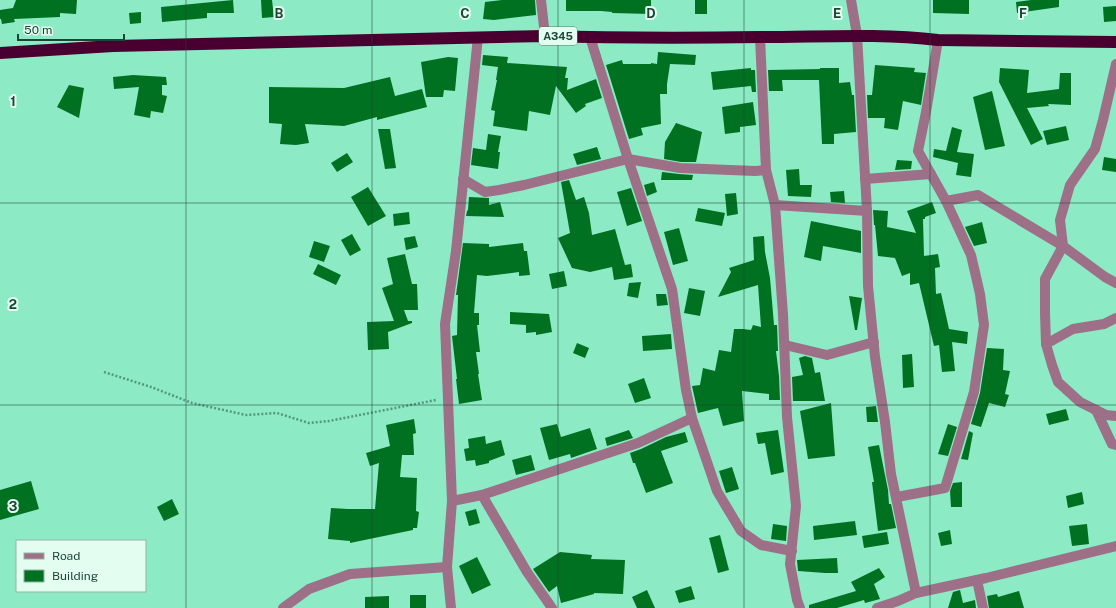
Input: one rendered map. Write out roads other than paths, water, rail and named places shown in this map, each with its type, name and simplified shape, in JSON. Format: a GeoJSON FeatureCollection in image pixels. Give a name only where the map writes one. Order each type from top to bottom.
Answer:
{"type":"FeatureCollection","features":[{"type":"Feature","properties":{"kind":"highway","name":"A345"},"geometry":{"type":"LineString","coordinates":[[0,53],[113,46],[545,36],[760,37],[857,35],[938,40],[1116,42]]}},
{"type":"Feature","properties":{"kind":"street"},"geometry":{"type":"LineString","coordinates":[[541,0],[545,36]]}},
{"type":"Feature","properties":{"kind":"street"},"geometry":{"type":"LineString","coordinates":[[851,0],[857,35],[867,211],[868,286],[874,342],[891,474],[916,593]]}},
{"type":"Feature","properties":{"kind":"street"},"geometry":{"type":"LineString","coordinates":[[451,608],[447,567],[452,501],[445,324],[456,251],[478,37]]}},
{"type":"Feature","properties":{"kind":"street"},"geometry":{"type":"LineString","coordinates":[[590,37],[628,159],[672,289],[686,390],[692,418],[717,491],[741,531],[761,545],[792,551]]}},
{"type":"Feature","properties":{"kind":"street"},"geometry":{"type":"LineString","coordinates":[[760,37],[766,170],[774,205],[785,345],[787,417],[796,506],[790,564],[800,608]]}},
{"type":"Feature","properties":{"kind":"street"},"geometry":{"type":"LineString","coordinates":[[897,497],[944,488],[974,392],[984,325],[980,294],[971,255],[946,201],[918,151],[938,40]]}},
{"type":"Feature","properties":{"kind":"street"},"geometry":{"type":"LineString","coordinates":[[1116,64],[1104,120],[1095,150],[1070,185],[1060,220],[1063,246],[1045,279],[1046,344],[1058,382],[1080,402],[1106,414],[1116,416]]}},
{"type":"Feature","properties":{"kind":"street"},"geometry":{"type":"LineString","coordinates":[[463,179],[486,192],[532,184],[628,159],[680,168],[755,171],[766,170]]}},
{"type":"Feature","properties":{"kind":"street"},"geometry":{"type":"LineString","coordinates":[[865,179],[931,174]]}},
{"type":"Feature","properties":{"kind":"street"},"geometry":{"type":"LineString","coordinates":[[946,201],[978,195],[1063,246],[1105,277],[1116,283]]}},
{"type":"Feature","properties":{"kind":"street"},"geometry":{"type":"LineString","coordinates":[[774,205],[867,211]]}},
{"type":"Feature","properties":{"kind":"street"},"geometry":{"type":"LineString","coordinates":[[1046,344],[1073,329],[1104,324],[1116,318]]}},
{"type":"Feature","properties":{"kind":"street"},"geometry":{"type":"LineString","coordinates":[[785,345],[827,355],[874,342]]}},
{"type":"Feature","properties":{"kind":"street"},"geometry":{"type":"LineString","coordinates":[[1096,410],[1112,444],[1116,445]]}},
{"type":"Feature","properties":{"kind":"street"},"geometry":{"type":"LineString","coordinates":[[452,501],[482,495],[638,442],[692,418]]}},
{"type":"Feature","properties":{"kind":"street"},"geometry":{"type":"LineString","coordinates":[[482,495],[527,572],[552,608]]}},
{"type":"Feature","properties":{"kind":"street"},"geometry":{"type":"LineString","coordinates":[[877,608],[899,605],[916,593],[977,580],[1116,546]]}},
{"type":"Feature","properties":{"kind":"street"},"geometry":{"type":"LineString","coordinates":[[283,608],[309,588],[350,574],[447,567]]}},
{"type":"Feature","properties":{"kind":"street"},"geometry":{"type":"LineString","coordinates":[[977,580],[983,608]]}}]}
